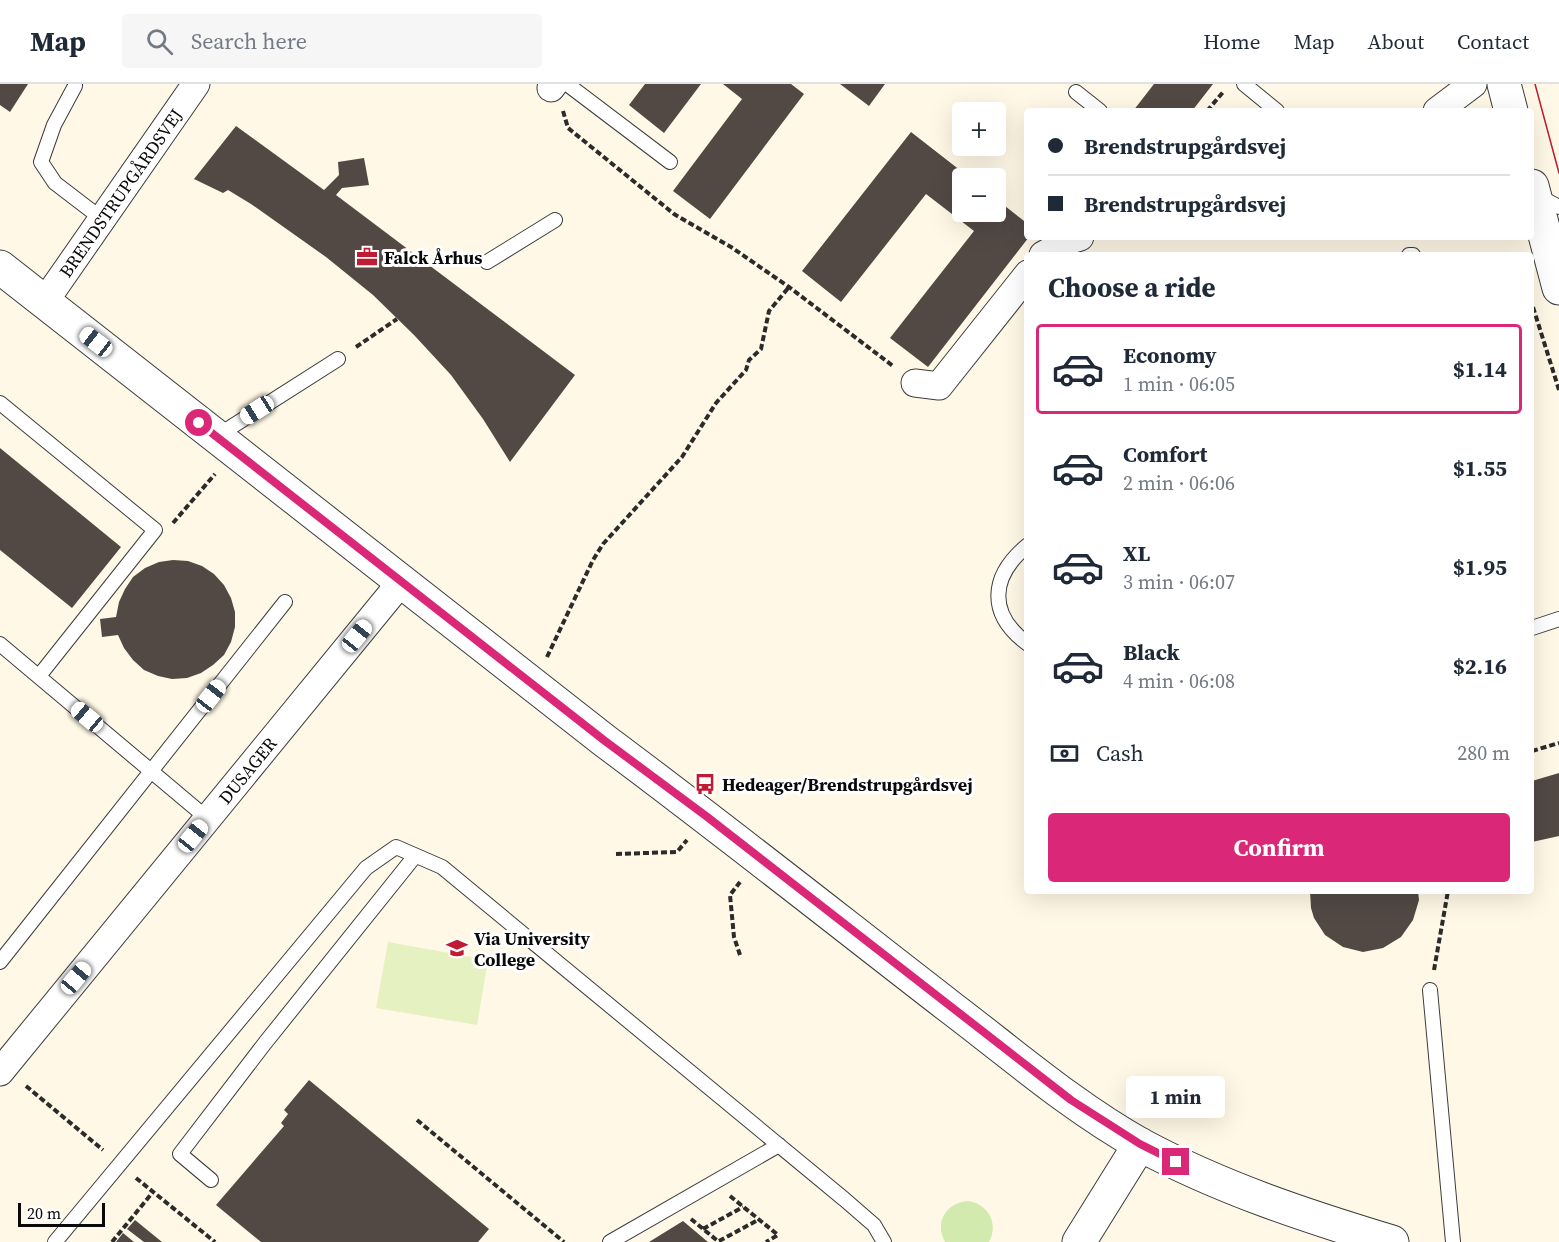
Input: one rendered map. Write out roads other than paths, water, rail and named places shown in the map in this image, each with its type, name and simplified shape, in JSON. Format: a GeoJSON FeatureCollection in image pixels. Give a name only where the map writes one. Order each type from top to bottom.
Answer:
{"type":"FeatureCollection","features":[{"type":"Feature","properties":{"kind":"street","name":"BRENDSTRUPGÅRDSVEJ"},"geometry":{"type":"LineString","coordinates":[[45,301],[196,84]]}},
{"type":"Feature","properties":{"kind":"street"},"geometry":{"type":"LineString","coordinates":[[1441,108],[1473,84]]}},
{"type":"Feature","properties":{"kind":"street"},"geometry":{"type":"LineString","coordinates":[[1504,84],[1510,108]]}},
{"type":"Feature","properties":{"kind":"street"},"geometry":{"type":"LineString","coordinates":[[1541,196],[1559,288]]}},
{"type":"Feature","properties":{"kind":"street"},"geometry":{"type":"LineString","coordinates":[[1048,252],[1070,240]]}},
{"type":"Feature","properties":{"kind":"street"},"geometry":{"type":"LineString","coordinates":[[0,267],[534,685],[1071,1100],[1140,1144],[1229,1188],[1320,1221],[1392,1242]]}},
{"type":"Feature","properties":{"kind":"street"},"geometry":{"type":"LineString","coordinates":[[915,383],[939,386],[1024,279]]}},
{"type":"Feature","properties":{"kind":"street","name":"DUSAGER"},"geometry":{"type":"LineString","coordinates":[[1,1068],[402,581]]}},
{"type":"Feature","properties":{"kind":"street"},"geometry":{"type":"LineString","coordinates":[[1079,1242],[1140,1144]]}},
{"type":"Feature","properties":{"kind":"lane"},"geometry":{"type":"LineString","coordinates":[[75,84],[54,125],[41,162],[55,183],[102,219]]}},
{"type":"Feature","properties":{"kind":"lane"},"geometry":{"type":"LineString","coordinates":[[1244,84],[1273,108]]}},
{"type":"Feature","properties":{"kind":"lane"},"geometry":{"type":"LineString","coordinates":[[557,85],[670,162]]}},
{"type":"Feature","properties":{"kind":"lane"},"geometry":{"type":"LineString","coordinates":[[1076,92],[1096,108]]}},
{"type":"Feature","properties":{"kind":"lane"},"geometry":{"type":"LineString","coordinates":[[487,262],[555,220]]}},
{"type":"Feature","properties":{"kind":"lane"},"geometry":{"type":"LineString","coordinates":[[226,443],[338,359]]}},
{"type":"Feature","properties":{"kind":"lane"},"geometry":{"type":"LineString","coordinates":[[0,403],[155,530],[39,676]]}},
{"type":"Feature","properties":{"kind":"lane"},"geometry":{"type":"LineString","coordinates":[[1024,548],[1015,555],[1002,574],[997,598],[1002,617],[1024,641]]}},
{"type":"Feature","properties":{"kind":"lane"},"geometry":{"type":"LineString","coordinates":[[0,962],[285,602]]}},
{"type":"Feature","properties":{"kind":"lane"},"geometry":{"type":"LineString","coordinates":[[1534,627],[1559,619]]}},
{"type":"Feature","properties":{"kind":"lane"},"geometry":{"type":"LineString","coordinates":[[0,644],[208,819]]}},
{"type":"Feature","properties":{"kind":"lane"},"geometry":{"type":"LineString","coordinates":[[55,1242],[366,868],[396,847],[442,867],[874,1225],[884,1242]]}},
{"type":"Feature","properties":{"kind":"lane"},"geometry":{"type":"LineString","coordinates":[[211,1180],[180,1154],[280,1024],[415,856]]}},
{"type":"Feature","properties":{"kind":"lane"},"geometry":{"type":"LineString","coordinates":[[1430,990],[1453,1242]]}},
{"type":"Feature","properties":{"kind":"lane"},"geometry":{"type":"LineString","coordinates":[[610,1242],[779,1145]]}},
{"type":"Feature","properties":{"kind":"tram line"},"geometry":{"type":"LineString","coordinates":[[1535,84],[1559,173]]}},
{"type":"Feature","properties":{"kind":"place","name":"Falck Århus"},"geometry":{"type":"Point","coordinates":[367,257]}},
{"type":"Feature","properties":{"kind":"place","name":"Hedeager/Brendstrupgårdsvej"},"geometry":{"type":"Point","coordinates":[705,784]}},
{"type":"Feature","properties":{"kind":"place","name":"Via University College"},"geometry":{"type":"Point","coordinates":[457,948]}}]}
